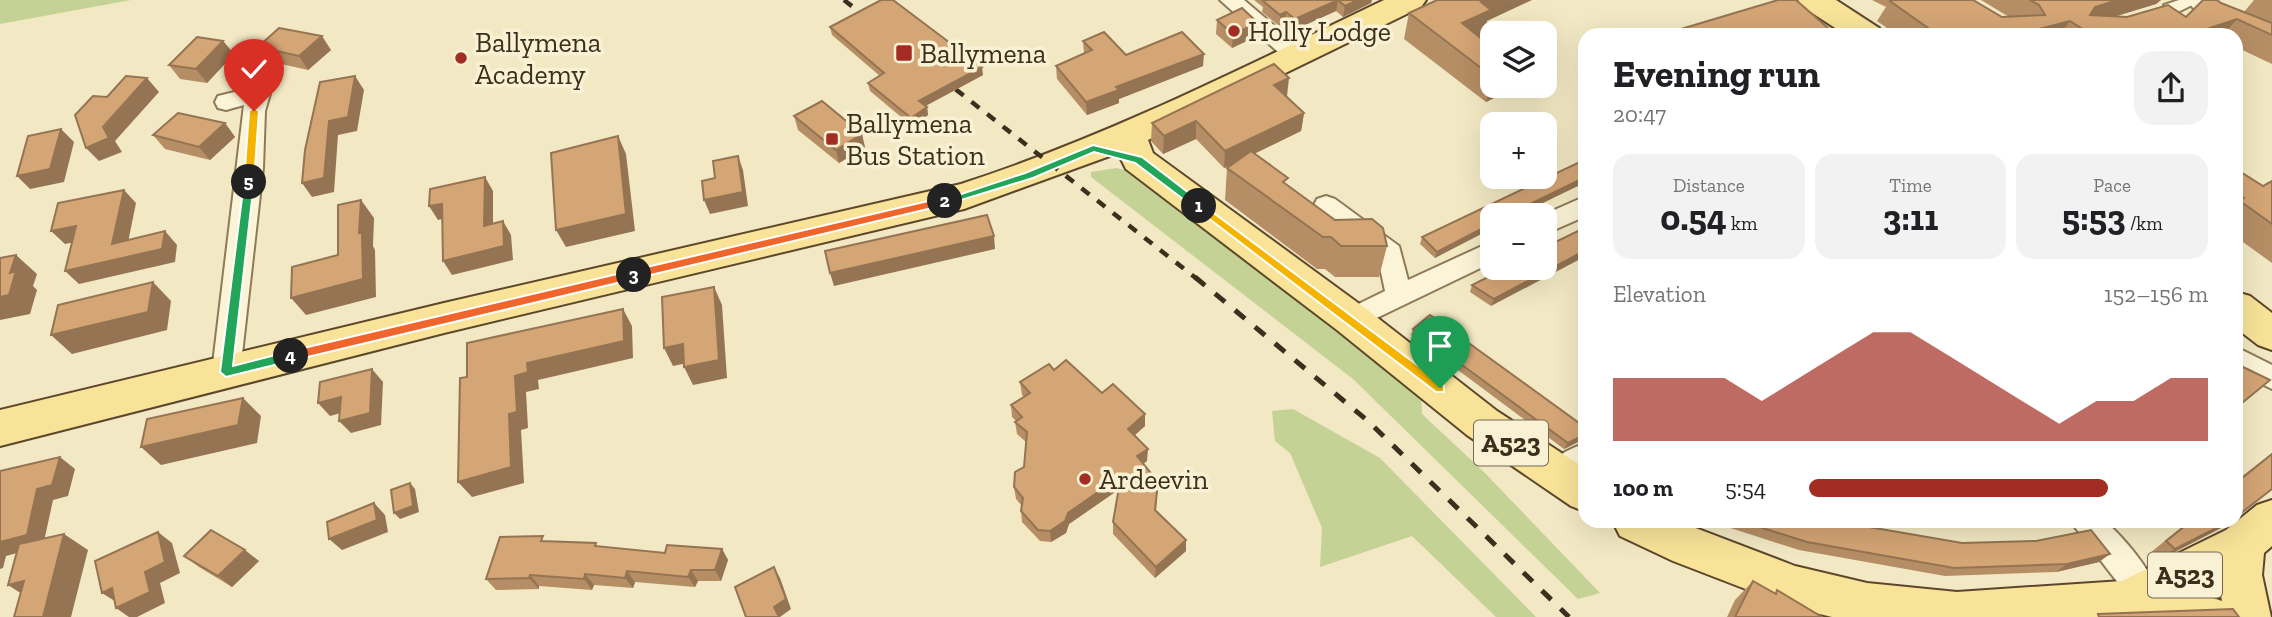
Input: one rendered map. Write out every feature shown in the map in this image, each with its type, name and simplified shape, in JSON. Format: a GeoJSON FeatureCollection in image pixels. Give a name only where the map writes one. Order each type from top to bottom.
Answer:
{"type":"FeatureCollection","features":[{"type":"Feature","properties":{"kind":"main road"},"geometry":{"type":"LineString","coordinates":[[0,428],[938,203],[1029,175],[1093,148],[1133,146],[1296,56],[1410,0]]}},
{"type":"Feature","properties":{"kind":"main road"},"geometry":{"type":"LineString","coordinates":[[1821,3],[1858,28]]}},
{"type":"Feature","properties":{"kind":"main road","name":"A523"},"geometry":{"type":"LineString","coordinates":[[1133,146],[1482,422],[1576,475]]}},
{"type":"Feature","properties":{"kind":"main road"},"geometry":{"type":"LineString","coordinates":[[2243,312],[2272,334]]}},
{"type":"Feature","properties":{"kind":"main road","name":"A523"},"geometry":{"type":"LineString","coordinates":[[1649,528],[1765,578],[1867,604],[1957,614],[2134,597],[2173,581],[2257,532]]}},
{"type":"Feature","properties":{"kind":"main road","name":"A523"},"geometry":{"type":"LineString","coordinates":[[2248,617],[2240,575],[2257,532]]}},
{"type":"Feature","properties":{"kind":"main road"},"geometry":{"type":"LineString","coordinates":[[2134,597],[2208,617]]}},
{"type":"Feature","properties":{"kind":"street"},"geometry":{"type":"LineString","coordinates":[[1231,0],[1296,56]]}},
{"type":"Feature","properties":{"kind":"street"},"geometry":{"type":"LineString","coordinates":[[2160,12],[2196,0],[2213,16],[2241,28]]}},
{"type":"Feature","properties":{"kind":"street"},"geometry":{"type":"LineString","coordinates":[[2243,29],[2272,41]]}},
{"type":"Feature","properties":{"kind":"street"},"geometry":{"type":"LineString","coordinates":[[226,102],[259,94],[254,111],[251,168],[226,372]]}},
{"type":"Feature","properties":{"kind":"street"},"geometry":{"type":"LineString","coordinates":[[1326,205],[1390,253],[1399,298]]}},
{"type":"Feature","properties":{"kind":"street"},"geometry":{"type":"LineString","coordinates":[[1557,219],[1578,209]]}},
{"type":"Feature","properties":{"kind":"street"},"geometry":{"type":"LineString","coordinates":[[1351,319],[1480,258]]}},
{"type":"Feature","properties":{"kind":"street"},"geometry":{"type":"LineString","coordinates":[[2243,362],[2272,378]]}},
{"type":"Feature","properties":{"kind":"street"},"geometry":{"type":"LineString","coordinates":[[2092,528],[2104,539],[2134,597]]}},
{"type":"Feature","properties":{"kind":"green space"},"geometry":{"type":"Polygon","coordinates":[[[0,0],[131,0],[0,24],[0,0]]]}},
{"type":"Feature","properties":{"kind":"green space"},"geometry":{"type":"Polygon","coordinates":[[[1116,168],[1132,172],[1291,296],[1341,328],[1421,389],[1422,414],[1484,472],[1600,593],[1578,599],[1353,379],[1091,177],[1091,172],[1116,168]]]}},
{"type":"Feature","properties":{"kind":"green space"},"geometry":{"type":"Polygon","coordinates":[[[1293,409],[1380,458],[1536,617],[1496,617],[1412,536],[1320,567],[1322,528],[1290,453],[1275,441],[1272,411],[1293,409]]]}},
{"type":"Feature","properties":{"kind":"building"},"geometry":{"type":"Polygon","coordinates":[[[881,0],[893,0],[982,67],[919,101],[927,107],[911,118],[868,83],[884,73],[830,27],[881,0]]]}},
{"type":"Feature","properties":{"kind":"building"},"geometry":{"type":"Polygon","coordinates":[[[1338,0],[1295,19],[1286,12],[1280,15],[1263,1],[1338,0]]]}},
{"type":"Feature","properties":{"kind":"building"},"geometry":{"type":"Polygon","coordinates":[[[1338,0],[1358,0],[1345,6],[1338,0]]]}},
{"type":"Feature","properties":{"kind":"building"},"geometry":{"type":"Polygon","coordinates":[[[1437,0],[1486,0],[1481,2],[1491,10],[1462,23],[1480,38],[1480,67],[1409,13],[1437,0]]]}},
{"type":"Feature","properties":{"kind":"building"},"geometry":{"type":"Polygon","coordinates":[[[1778,0],[1796,0],[1828,28],[1684,28],[1778,0]]]}},
{"type":"Feature","properties":{"kind":"building"},"geometry":{"type":"Polygon","coordinates":[[[1973,0],[2002,17],[2045,15],[2039,5],[2030,0],[2118,0],[2095,7],[2090,15],[2127,17],[2168,5],[2186,17],[2203,0],[2217,0],[2272,23],[2272,35],[2237,19],[2209,28],[2081,28],[2070,21],[2043,28],[1928,28],[1890,1],[1973,0]]]}},
{"type":"Feature","properties":{"kind":"building"},"geometry":{"type":"Polygon","coordinates":[[[1242,8],[1258,23],[1233,34],[1217,20],[1242,8]]]}},
{"type":"Feature","properties":{"kind":"building"},"geometry":{"type":"Polygon","coordinates":[[[279,28],[322,36],[299,56],[258,47],[279,28]]]}},
{"type":"Feature","properties":{"kind":"building"},"geometry":{"type":"Polygon","coordinates":[[[1104,32],[1126,55],[1182,32],[1204,54],[1116,87],[1119,90],[1086,102],[1056,66],[1092,50],[1083,41],[1104,32]]]}},
{"type":"Feature","properties":{"kind":"building"},"geometry":{"type":"Polygon","coordinates":[[[197,37],[223,41],[196,69],[169,65],[197,37]]]}},
{"type":"Feature","properties":{"kind":"building"},"geometry":{"type":"Polygon","coordinates":[[[1274,64],[1289,78],[1274,85],[1304,113],[1225,151],[1196,121],[1164,136],[1152,123],[1274,64]]]}},
{"type":"Feature","properties":{"kind":"building"},"geometry":{"type":"Polygon","coordinates":[[[126,76],[147,78],[103,127],[109,138],[86,148],[75,115],[93,96],[107,97],[126,76]]]}},
{"type":"Feature","properties":{"kind":"building"},"geometry":{"type":"Polygon","coordinates":[[[355,76],[348,117],[329,121],[324,178],[302,183],[305,150],[320,82],[355,76]]]}},
{"type":"Feature","properties":{"kind":"building"},"geometry":{"type":"Polygon","coordinates":[[[822,101],[862,134],[836,150],[794,116],[822,101]]]}},
{"type":"Feature","properties":{"kind":"building"},"geometry":{"type":"Polygon","coordinates":[[[178,113],[225,123],[199,147],[153,135],[178,113]]]}},
{"type":"Feature","properties":{"kind":"building"},"geometry":{"type":"Polygon","coordinates":[[[61,129],[50,169],[17,176],[28,136],[61,129]]]}},
{"type":"Feature","properties":{"kind":"building"},"geometry":{"type":"Polygon","coordinates":[[[618,136],[626,214],[556,230],[551,153],[618,136]]]}},
{"type":"Feature","properties":{"kind":"building"},"geometry":{"type":"Polygon","coordinates":[[[1251,151],[1288,178],[1283,182],[1335,220],[1372,219],[1383,228],[1387,246],[1341,246],[1331,237],[1323,237],[1227,168],[1251,151]]]}},
{"type":"Feature","properties":{"kind":"building"},"geometry":{"type":"Polygon","coordinates":[[[738,156],[743,192],[704,200],[702,181],[715,178],[713,161],[738,156]]]}},
{"type":"Feature","properties":{"kind":"building"},"geometry":{"type":"Polygon","coordinates":[[[1578,163],[1578,181],[1532,203],[1493,203],[1523,189],[1557,189],[1557,173],[1578,163]]]}},
{"type":"Feature","properties":{"kind":"building"},"geometry":{"type":"Polygon","coordinates":[[[2243,173],[2263,186],[2272,181],[2272,224],[2243,203],[2243,173]]]}},
{"type":"Feature","properties":{"kind":"building"},"geometry":{"type":"Polygon","coordinates":[[[485,177],[484,226],[503,221],[504,246],[443,261],[442,204],[429,206],[430,189],[485,177]]]}},
{"type":"Feature","properties":{"kind":"building"},"geometry":{"type":"Polygon","coordinates":[[[124,190],[112,244],[165,231],[162,249],[65,271],[76,226],[51,231],[58,203],[124,190]]]}},
{"type":"Feature","properties":{"kind":"building"},"geometry":{"type":"Polygon","coordinates":[[[361,200],[359,233],[362,233],[363,279],[291,298],[292,267],[338,255],[338,205],[361,200]]]}},
{"type":"Feature","properties":{"kind":"building"},"geometry":{"type":"Polygon","coordinates":[[[1480,209],[1480,230],[1437,252],[1422,237],[1480,209]]]}},
{"type":"Feature","properties":{"kind":"building"},"geometry":{"type":"Polygon","coordinates":[[[987,215],[994,236],[830,273],[825,251],[987,215]]]}},
{"type":"Feature","properties":{"kind":"building"},"geometry":{"type":"Polygon","coordinates":[[[1578,231],[1578,254],[1557,265],[1557,241],[1578,231]]]}},
{"type":"Feature","properties":{"kind":"building"},"geometry":{"type":"Polygon","coordinates":[[[16,255],[10,273],[16,271],[9,295],[0,297],[0,258],[16,255]]]}},
{"type":"Feature","properties":{"kind":"building"},"geometry":{"type":"Polygon","coordinates":[[[1482,280],[1530,280],[1494,299],[1472,285],[1482,280]]]}},
{"type":"Feature","properties":{"kind":"building"},"geometry":{"type":"Polygon","coordinates":[[[153,282],[148,312],[51,335],[58,305],[153,282]]]}},
{"type":"Feature","properties":{"kind":"building"},"geometry":{"type":"Polygon","coordinates":[[[714,287],[719,360],[684,367],[683,344],[664,348],[662,297],[714,287]]]}},
{"type":"Feature","properties":{"kind":"building"},"geometry":{"type":"Polygon","coordinates":[[[623,309],[624,341],[527,363],[528,372],[515,376],[517,412],[509,414],[511,467],[458,482],[460,378],[467,377],[467,343],[623,309]]]}},
{"type":"Feature","properties":{"kind":"building"},"geometry":{"type":"Polygon","coordinates":[[[1430,315],[1578,422],[1578,438],[1568,443],[1413,329],[1430,315]]]}},
{"type":"Feature","properties":{"kind":"building","name":"Ardeevin"},"geometry":{"type":"Polygon","coordinates":[[[1066,360],[1102,393],[1113,384],[1145,414],[1128,429],[1148,449],[1137,456],[1158,482],[1155,510],[1186,540],[1156,567],[1113,522],[1121,476],[1068,513],[1065,521],[1050,531],[1038,530],[1021,511],[1023,498],[1014,487],[1015,472],[1024,467],[1027,432],[1015,422],[1022,417],[1011,405],[1030,393],[1020,382],[1049,364],[1054,370],[1066,360]]]}},
{"type":"Feature","properties":{"kind":"building"},"geometry":{"type":"Polygon","coordinates":[[[2243,366],[2270,380],[2243,402],[2243,366]]]}},
{"type":"Feature","properties":{"kind":"building"},"geometry":{"type":"Polygon","coordinates":[[[372,369],[370,413],[339,421],[341,397],[318,403],[320,382],[372,369]]]}},
{"type":"Feature","properties":{"kind":"building"},"geometry":{"type":"Polygon","coordinates":[[[243,398],[238,425],[141,447],[147,419],[243,398]]]}},
{"type":"Feature","properties":{"kind":"building"},"geometry":{"type":"Polygon","coordinates":[[[2272,454],[2272,489],[2243,512],[2243,477],[2272,454]]]}},
{"type":"Feature","properties":{"kind":"building"},"geometry":{"type":"Polygon","coordinates":[[[60,457],[52,485],[37,489],[27,535],[0,542],[0,471],[60,457]]]}},
{"type":"Feature","properties":{"kind":"building"},"geometry":{"type":"Polygon","coordinates":[[[410,483],[413,506],[394,513],[391,490],[410,483]]]}},
{"type":"Feature","properties":{"kind":"building"},"geometry":{"type":"Polygon","coordinates":[[[374,503],[377,520],[329,539],[327,522],[374,503]]]}},
{"type":"Feature","properties":{"kind":"building"},"geometry":{"type":"Polygon","coordinates":[[[1763,528],[1875,528],[1962,543],[2036,541],[2091,530],[2110,554],[2067,564],[1954,568],[1807,542],[1763,528]]]}},
{"type":"Feature","properties":{"kind":"building"},"geometry":{"type":"Polygon","coordinates":[[[2182,528],[2216,528],[2175,549],[2166,541],[2182,528]]]}},
{"type":"Feature","properties":{"kind":"building"},"geometry":{"type":"Polygon","coordinates":[[[211,530],[245,550],[218,576],[184,556],[211,530]]]}},
{"type":"Feature","properties":{"kind":"building"},"geometry":{"type":"Polygon","coordinates":[[[158,532],[165,562],[145,572],[150,592],[116,608],[112,588],[102,593],[95,561],[158,532]]]}},
{"type":"Feature","properties":{"kind":"building"},"geometry":{"type":"Polygon","coordinates":[[[64,534],[43,617],[14,617],[24,581],[8,585],[19,544],[64,534]]]}},
{"type":"Feature","properties":{"kind":"building"},"geometry":{"type":"Polygon","coordinates":[[[543,536],[541,541],[596,543],[595,546],[665,553],[667,545],[722,549],[715,570],[691,570],[688,577],[627,571],[625,578],[585,574],[584,579],[530,575],[529,578],[486,579],[500,537],[543,536]]]}},
{"type":"Feature","properties":{"kind":"building"},"geometry":{"type":"Polygon","coordinates":[[[774,567],[786,599],[774,607],[779,617],[746,617],[735,587],[774,567]]]}},
{"type":"Feature","properties":{"kind":"building"},"geometry":{"type":"Polygon","coordinates":[[[1753,581],[1776,594],[1777,590],[1822,617],[1735,617],[1753,581]]]}},
{"type":"Feature","properties":{"kind":"building"},"geometry":{"type":"Polygon","coordinates":[[[2233,609],[2239,617],[2099,617],[2098,614],[2233,609]]]}},
{"type":"Feature","properties":{"kind":"railway"},"geometry":{"type":"LineString","coordinates":[[844,0],[875,24]]}},
{"type":"Feature","properties":{"kind":"railway"},"geometry":{"type":"LineString","coordinates":[[940,77],[1197,279]]}},
{"type":"Feature","properties":{"kind":"railway"},"geometry":{"type":"LineString","coordinates":[[1195,277],[1368,421],[1569,617]]}},
{"type":"Feature","properties":{"kind":"place","name":"Holly Lodge"},"geometry":{"type":"Point","coordinates":[1234,31]}},
{"type":"Feature","properties":{"kind":"place","name":"Ballymena"},"geometry":{"type":"Point","coordinates":[904,53]}},
{"type":"Feature","properties":{"kind":"place","name":"Ballymena Academy"},"geometry":{"type":"Point","coordinates":[461,58]}},
{"type":"Feature","properties":{"kind":"place","name":"Ballymena Bus Station"},"geometry":{"type":"Point","coordinates":[832,139]}},
{"type":"Feature","properties":{"kind":"place","name":"Ardeevin"},"geometry":{"type":"Point","coordinates":[1085,479]}},
{"type":"Feature","properties":{"kind":"route"},"geometry":{"type":"LineString","coordinates":[[254,111],[251,168],[226,372],[964,196],[1029,175],[1093,148],[1138,160],[1440,388]]}}]}
